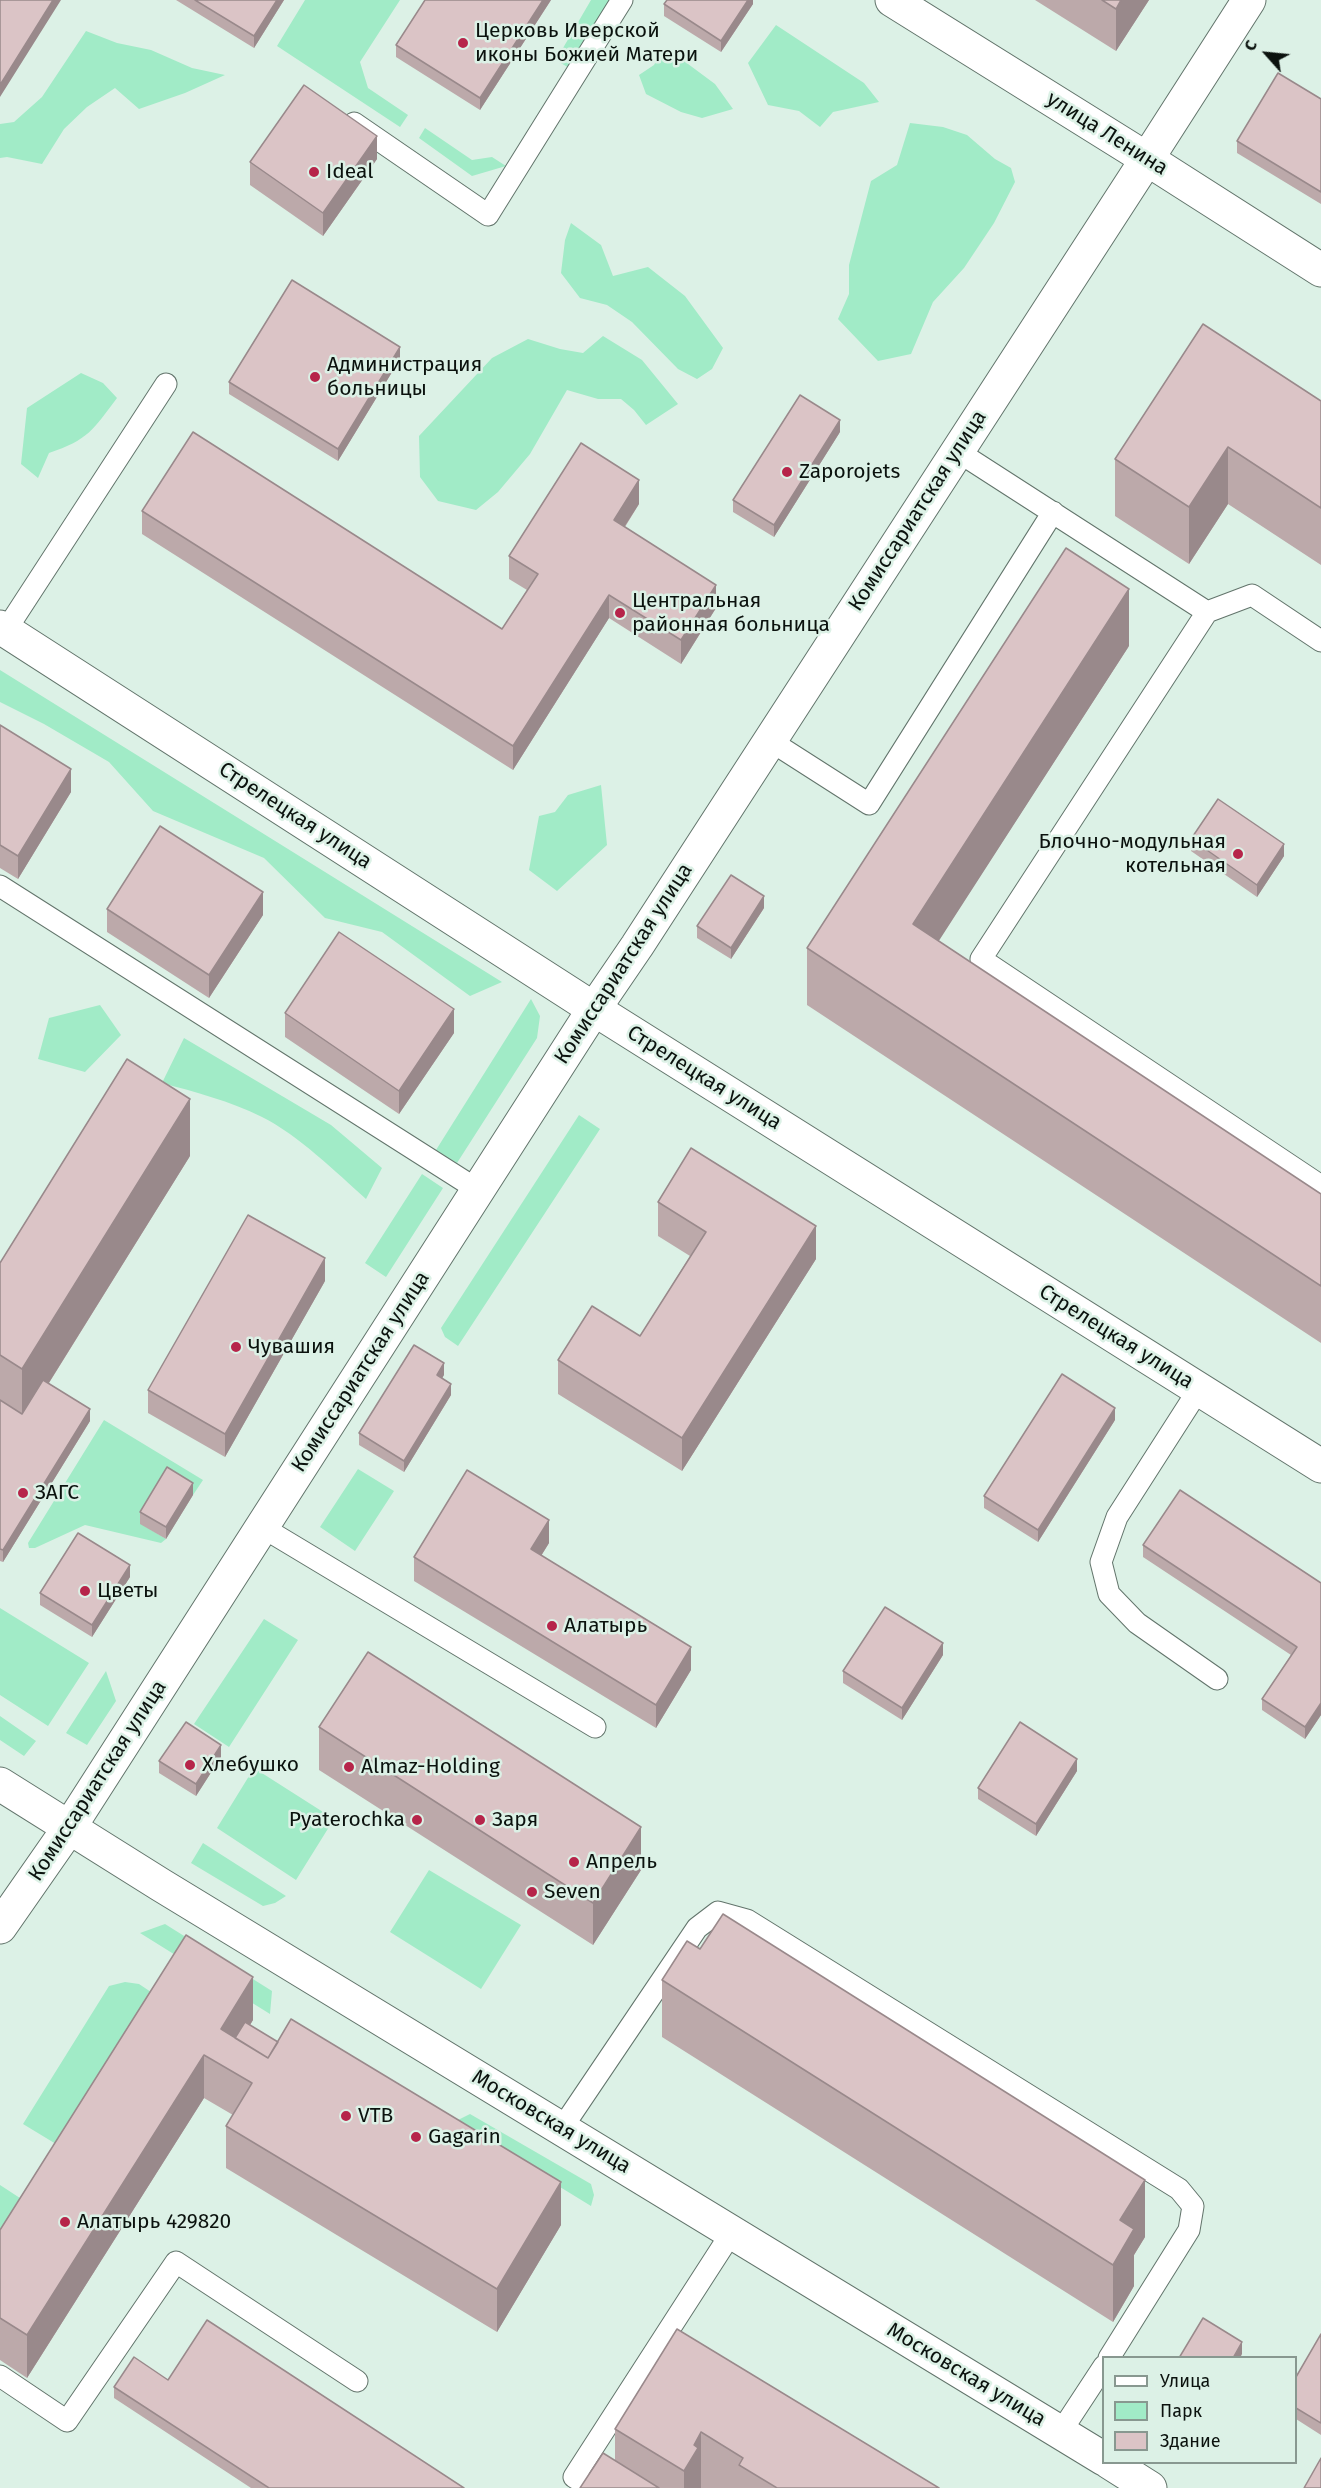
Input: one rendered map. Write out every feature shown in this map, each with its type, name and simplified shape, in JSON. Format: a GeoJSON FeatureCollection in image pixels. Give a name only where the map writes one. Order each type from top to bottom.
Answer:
{"type":"FeatureCollection","features":[{"type":"Feature","properties":{"kind":"street","name":"улица Ленина"},"geometry":{"type":"LineString","coordinates":[[892,0],[1321,270]]}},
{"type":"Feature","properties":{"kind":"street","name":"Комиссариатская улица"},"geometry":{"type":"LineString","coordinates":[[0,1927],[69,1828],[594,1009],[638,946],[1249,0]]}},
{"type":"Feature","properties":{"kind":"street","name":"Стрелецкая улица"},"geometry":{"type":"LineString","coordinates":[[3,628],[594,1009],[1321,1466]]}},
{"type":"Feature","properties":{"kind":"street","name":"Московская улица"},"geometry":{"type":"LineString","coordinates":[[0,1784],[1102,2458]]}},
{"type":"Feature","properties":{"kind":"street"},"geometry":{"type":"LineString","coordinates":[[1111,2464],[1150,2488]]}},
{"type":"Feature","properties":{"kind":"lane"},"geometry":{"type":"LineString","coordinates":[[339,113],[488,215],[622,0]]}},
{"type":"Feature","properties":{"kind":"lane"},"geometry":{"type":"LineString","coordinates":[[3,628],[165,384]]}},
{"type":"Feature","properties":{"kind":"lane"},"geometry":{"type":"LineString","coordinates":[[957,451],[1207,612]]}},
{"type":"Feature","properties":{"kind":"lane"},"geometry":{"type":"LineString","coordinates":[[769,740],[869,804],[1053,512]]}},
{"type":"Feature","properties":{"kind":"lane"},"geometry":{"type":"LineString","coordinates":[[1321,641],[1251,595],[1207,612],[981,959],[1321,1186]]}},
{"type":"Feature","properties":{"kind":"lane"},"geometry":{"type":"LineString","coordinates":[[0,886],[478,1190]]}},
{"type":"Feature","properties":{"kind":"lane"},"geometry":{"type":"LineString","coordinates":[[1199,1389],[1117,1517],[1101,1562],[1109,1594],[1137,1623],[1217,1679]]}},
{"type":"Feature","properties":{"kind":"lane"},"geometry":{"type":"LineString","coordinates":[[262,1527],[595,1727]]}},
{"type":"Feature","properties":{"kind":"lane"},"geometry":{"type":"LineString","coordinates":[[562,2128],[697,1929],[718,1912],[747,1920],[1179,2189],[1193,2206],[1189,2230],[1110,2356]]}},
{"type":"Feature","properties":{"kind":"lane"},"geometry":{"type":"LineString","coordinates":[[592,2488],[571,2482],[732,2232]]}},
{"type":"Feature","properties":{"kind":"lane"},"geometry":{"type":"LineString","coordinates":[[0,2376],[67,2421],[176,2262],[357,2380]]}},
{"type":"Feature","properties":{"kind":"lane"},"geometry":{"type":"LineString","coordinates":[[1060,2433],[1102,2369]]}},
{"type":"Feature","properties":{"kind":"green space"},"geometry":{"type":"Polygon","coordinates":[[[305,0],[400,0],[360,62],[368,88],[408,115],[400,127],[277,46],[305,0]]]}},
{"type":"Feature","properties":{"kind":"green space"},"geometry":{"type":"Polygon","coordinates":[[[591,0],[610,0],[569,68],[556,60],[591,0]]]}},
{"type":"Feature","properties":{"kind":"green space"},"geometry":{"type":"Polygon","coordinates":[[[776,25],[864,83],[879,102],[833,112],[820,127],[799,111],[768,105],[748,63],[776,25]]]}},
{"type":"Feature","properties":{"kind":"green space"},"geometry":{"type":"Polygon","coordinates":[[[86,31],[117,43],[151,50],[192,68],[225,75],[185,93],[139,109],[115,88],[87,107],[64,129],[42,164],[7,157],[0,158],[0,124],[14,122],[42,97],[86,31]]]}},
{"type":"Feature","properties":{"kind":"green space"},"geometry":{"type":"Polygon","coordinates":[[[662,50],[684,61],[715,84],[733,109],[702,118],[681,112],[646,94],[639,75],[654,65],[662,50]]]}},
{"type":"Feature","properties":{"kind":"green space"},"geometry":{"type":"Polygon","coordinates":[[[910,123],[943,127],[967,135],[995,159],[1011,168],[1015,182],[994,223],[964,268],[933,302],[911,354],[878,361],[838,319],[849,294],[849,265],[871,181],[897,165],[910,123]]]}},
{"type":"Feature","properties":{"kind":"green space"},"geometry":{"type":"Polygon","coordinates":[[[425,128],[472,160],[492,157],[506,166],[472,176],[419,138],[425,128]]]}},
{"type":"Feature","properties":{"kind":"green space"},"geometry":{"type":"Polygon","coordinates":[[[571,223],[601,245],[613,276],[648,267],[685,296],[723,348],[712,369],[697,379],[678,369],[632,322],[607,305],[580,298],[561,273],[565,240],[571,223]]]}},
{"type":"Feature","properties":{"kind":"green space"},"geometry":{"type":"Polygon","coordinates":[[[603,336],[642,360],[678,404],[646,425],[621,399],[598,399],[567,390],[530,454],[498,492],[476,510],[438,501],[420,477],[419,436],[492,358],[528,339],[583,353],[603,336]]]}},
{"type":"Feature","properties":{"kind":"green space"},"geometry":{"type":"Polygon","coordinates":[[[81,373],[103,383],[117,398],[89,433],[49,453],[38,478],[21,464],[27,408],[81,373]]]}},
{"type":"Feature","properties":{"kind":"green space"},"geometry":{"type":"Polygon","coordinates":[[[0,670],[502,982],[470,996],[382,932],[325,918],[264,858],[153,811],[109,762],[44,724],[0,702],[0,670]]]}},
{"type":"Feature","properties":{"kind":"green space"},"geometry":{"type":"Polygon","coordinates":[[[601,785],[607,845],[557,891],[529,870],[539,816],[555,812],[568,795],[601,785]]]}},
{"type":"Feature","properties":{"kind":"green space"},"geometry":{"type":"Polygon","coordinates":[[[531,999],[540,1016],[537,1038],[457,1163],[436,1150],[531,999]]]}},
{"type":"Feature","properties":{"kind":"green space"},"geometry":{"type":"Polygon","coordinates":[[[100,1005],[121,1035],[85,1072],[38,1059],[49,1018],[100,1005]]]}},
{"type":"Feature","properties":{"kind":"green space"},"geometry":{"type":"Polygon","coordinates":[[[184,1038],[331,1125],[382,1168],[366,1199],[316,1155],[262,1117],[200,1093],[162,1083],[184,1038]]]}},
{"type":"Feature","properties":{"kind":"green space"},"geometry":{"type":"Polygon","coordinates":[[[579,1115],[600,1129],[458,1346],[445,1337],[441,1328],[579,1115]]]}},
{"type":"Feature","properties":{"kind":"green space"},"geometry":{"type":"Polygon","coordinates":[[[422,1174],[443,1188],[386,1277],[365,1263],[422,1174]]]}},
{"type":"Feature","properties":{"kind":"green space"},"geometry":{"type":"Polygon","coordinates":[[[104,1420],[203,1480],[193,1495],[167,1479],[140,1523],[166,1539],[161,1543],[85,1525],[35,1548],[29,1548],[28,1543],[104,1420]]]}},
{"type":"Feature","properties":{"kind":"green space"},"geometry":{"type":"Polygon","coordinates":[[[358,1469],[394,1491],[355,1551],[320,1527],[358,1469]]]}},
{"type":"Feature","properties":{"kind":"green space"},"geometry":{"type":"Polygon","coordinates":[[[0,1608],[89,1663],[48,1726],[0,1695],[0,1608]]]}},
{"type":"Feature","properties":{"kind":"green space"},"geometry":{"type":"Polygon","coordinates":[[[264,1619],[298,1640],[229,1747],[194,1724],[264,1619]]]}},
{"type":"Feature","properties":{"kind":"green space"},"geometry":{"type":"Polygon","coordinates":[[[106,1671],[116,1701],[87,1745],[66,1733],[106,1671]]]}},
{"type":"Feature","properties":{"kind":"green space"},"geometry":{"type":"Polygon","coordinates":[[[0,1716],[36,1741],[24,1756],[0,1740],[0,1716]]]}},
{"type":"Feature","properties":{"kind":"green space"},"geometry":{"type":"Polygon","coordinates":[[[254,1768],[334,1819],[296,1880],[217,1828],[254,1768]]]}},
{"type":"Feature","properties":{"kind":"green space"},"geometry":{"type":"Polygon","coordinates":[[[203,1843],[286,1896],[275,1903],[263,1906],[191,1863],[203,1843]]]}},
{"type":"Feature","properties":{"kind":"green space"},"geometry":{"type":"Polygon","coordinates":[[[429,1870],[521,1925],[481,1989],[390,1932],[429,1870]]]}},
{"type":"Feature","properties":{"kind":"green space"},"geometry":{"type":"Polygon","coordinates":[[[165,1924],[272,1991],[270,2014],[140,1933],[165,1924]]]}},
{"type":"Feature","properties":{"kind":"green space"},"geometry":{"type":"Polygon","coordinates":[[[125,1982],[139,1984],[151,1992],[56,2144],[23,2124],[109,1986],[125,1982]]]}},
{"type":"Feature","properties":{"kind":"green space"},"geometry":{"type":"Polygon","coordinates":[[[470,2114],[591,2184],[594,2195],[591,2206],[454,2122],[470,2114]]]}},
{"type":"Feature","properties":{"kind":"green space"},"geometry":{"type":"Polygon","coordinates":[[[0,2185],[23,2200],[0,2235],[0,2185]]]}},
{"type":"Feature","properties":{"kind":"building"},"geometry":{"type":"Polygon","coordinates":[[[0,0],[53,0],[0,85],[0,0]]]}},
{"type":"Feature","properties":{"kind":"building"},"geometry":{"type":"Polygon","coordinates":[[[195,0],[277,0],[254,36],[195,0]]]}},
{"type":"Feature","properties":{"kind":"building","name":"Церковь Иверской иконы Божией Матери"},"geometry":{"type":"Polygon","coordinates":[[[425,0],[543,0],[480,98],[396,45],[425,0]]]}},
{"type":"Feature","properties":{"kind":"building"},"geometry":{"type":"Polygon","coordinates":[[[667,0],[748,0],[721,41],[664,4],[667,0]]]}},
{"type":"Feature","properties":{"kind":"building"},"geometry":{"type":"Polygon","coordinates":[[[1102,0],[1121,0],[1116,9],[1102,0]]]}},
{"type":"Feature","properties":{"kind":"building"},"geometry":{"type":"Polygon","coordinates":[[[1278,73],[1321,99],[1321,192],[1237,141],[1278,73]]]}},
{"type":"Feature","properties":{"kind":"building","name":"Ideal"},"geometry":{"type":"Polygon","coordinates":[[[304,85],[377,136],[323,213],[250,162],[304,85]]]}},
{"type":"Feature","properties":{"kind":"building","name":"Администрация больницы"},"geometry":{"type":"Polygon","coordinates":[[[292,280],[400,347],[338,449],[229,382],[292,280]]]}},
{"type":"Feature","properties":{"kind":"building"},"geometry":{"type":"Polygon","coordinates":[[[1203,324],[1321,401],[1321,508],[1228,447],[1189,507],[1115,459],[1203,324]]]}},
{"type":"Feature","properties":{"kind":"building","name":"Zaporojets"},"geometry":{"type":"Polygon","coordinates":[[[800,395],[840,420],[774,525],[733,500],[800,395]]]}},
{"type":"Feature","properties":{"kind":"building","name":"Центральная районная больница"},"geometry":{"type":"Polygon","coordinates":[[[193,432],[502,629],[538,574],[509,556],[581,443],[639,480],[614,520],[716,585],[681,640],[609,595],[513,746],[142,511],[193,432]]]}},
{"type":"Feature","properties":{"kind":"building"},"geometry":{"type":"Polygon","coordinates":[[[1066,548],[1129,589],[913,924],[1321,1194],[1321,1286],[807,948],[1066,548]]]}},
{"type":"Feature","properties":{"kind":"building"},"geometry":{"type":"Polygon","coordinates":[[[0,725],[71,769],[18,856],[0,845],[0,725]]]}},
{"type":"Feature","properties":{"kind":"building","name":"Блочно-модульная котельная"},"geometry":{"type":"Polygon","coordinates":[[[1218,799],[1284,844],[1257,885],[1191,839],[1218,799]]]}},
{"type":"Feature","properties":{"kind":"building"},"geometry":{"type":"Polygon","coordinates":[[[160,826],[263,892],[209,975],[107,909],[160,826]]]}},
{"type":"Feature","properties":{"kind":"building"},"geometry":{"type":"Polygon","coordinates":[[[731,875],[764,896],[731,948],[697,926],[731,875]]]}},
{"type":"Feature","properties":{"kind":"building"},"geometry":{"type":"Polygon","coordinates":[[[339,932],[454,1009],[399,1091],[285,1013],[339,932]]]}},
{"type":"Feature","properties":{"kind":"building"},"geometry":{"type":"Polygon","coordinates":[[[127,1059],[190,1099],[22,1369],[0,1355],[0,1263],[127,1059]]]}},
{"type":"Feature","properties":{"kind":"building"},"geometry":{"type":"Polygon","coordinates":[[[691,1148],[816,1226],[682,1438],[558,1360],[592,1306],[640,1336],[706,1232],[658,1202],[691,1148]]]}},
{"type":"Feature","properties":{"kind":"building","name":"Чувашия"},"geometry":{"type":"Polygon","coordinates":[[[248,1215],[325,1258],[225,1434],[148,1390],[248,1215]]]}},
{"type":"Feature","properties":{"kind":"building"},"geometry":{"type":"Polygon","coordinates":[[[414,1345],[444,1363],[437,1375],[451,1384],[404,1461],[359,1433],[414,1345]]]}},
{"type":"Feature","properties":{"kind":"building"},"geometry":{"type":"Polygon","coordinates":[[[1062,1374],[1115,1408],[1038,1530],[984,1496],[1062,1374]]]}},
{"type":"Feature","properties":{"kind":"building","name":"ЗАГС"},"geometry":{"type":"Polygon","coordinates":[[[43,1380],[90,1409],[3,1550],[0,1549],[0,1400],[22,1414],[43,1380]]]}},
{"type":"Feature","properties":{"kind":"building"},"geometry":{"type":"Polygon","coordinates":[[[167,1467],[193,1483],[166,1527],[140,1512],[167,1467]]]}},
{"type":"Feature","properties":{"kind":"building","name":"Алатырь"},"geometry":{"type":"Polygon","coordinates":[[[467,1470],[549,1520],[531,1549],[691,1647],[656,1705],[414,1557],[467,1470]]]}},
{"type":"Feature","properties":{"kind":"building"},"geometry":{"type":"Polygon","coordinates":[[[1180,1490],[1321,1583],[1321,1703],[1305,1727],[1262,1699],[1297,1647],[1143,1545],[1180,1490]]]}},
{"type":"Feature","properties":{"kind":"building","name":"Цветы"},"geometry":{"type":"Polygon","coordinates":[[[78,1533],[130,1565],[92,1625],[40,1593],[78,1533]]]}},
{"type":"Feature","properties":{"kind":"building"},"geometry":{"type":"Polygon","coordinates":[[[885,1607],[943,1643],[902,1708],[843,1671],[885,1607]]]}},
{"type":"Feature","properties":{"kind":"building"},"geometry":{"type":"Polygon","coordinates":[[[368,1652],[641,1827],[593,1903],[319,1727],[368,1652]]]}},
{"type":"Feature","properties":{"kind":"building","name":"Хлебушко"},"geometry":{"type":"Polygon","coordinates":[[[186,1722],[221,1745],[196,1784],[159,1761],[186,1722]]]}},
{"type":"Feature","properties":{"kind":"building"},"geometry":{"type":"Polygon","coordinates":[[[1020,1722],[1077,1759],[1036,1824],[978,1788],[1020,1722]]]}},
{"type":"Feature","properties":{"kind":"building"},"geometry":{"type":"Polygon","coordinates":[[[723,1914],[1145,2180],[1120,2220],[1134,2229],[1113,2265],[662,1980],[687,1941],[700,1949],[723,1914]]]}},
{"type":"Feature","properties":{"kind":"building"},"geometry":{"type":"Polygon","coordinates":[[[186,1935],[253,1977],[221,2029],[268,2058],[291,2019],[561,2182],[497,2289],[226,2126],[252,2083],[204,2055],[27,2335],[0,2318],[0,2230],[186,1935]]]}},
{"type":"Feature","properties":{"kind":"building"},"geometry":{"type":"Polygon","coordinates":[[[245,2022],[278,2042],[268,2058],[235,2038],[245,2022]]]}},
{"type":"Feature","properties":{"kind":"building"},"geometry":{"type":"Polygon","coordinates":[[[1203,2318],[1242,2342],[1234,2356],[1180,2356],[1203,2318]]]}},
{"type":"Feature","properties":{"kind":"building"},"geometry":{"type":"Polygon","coordinates":[[[207,2320],[464,2488],[269,2488],[114,2387],[134,2357],[168,2380],[207,2320]]]}},
{"type":"Feature","properties":{"kind":"building"},"geometry":{"type":"Polygon","coordinates":[[[677,2329],[939,2488],[777,2488],[739,2465],[743,2458],[701,2432],[694,2445],[698,2448],[684,2471],[615,2429],[677,2329]]]}},
{"type":"Feature","properties":{"kind":"building"},"geometry":{"type":"Polygon","coordinates":[[[1321,2334],[1321,2423],[1297,2409],[1297,2375],[1321,2334]]]}},
{"type":"Feature","properties":{"kind":"building"},"geometry":{"type":"Polygon","coordinates":[[[603,2453],[659,2488],[580,2488],[603,2453]]]}},
{"type":"Feature","properties":{"kind":"building"},"geometry":{"type":"Polygon","coordinates":[[[1321,2458],[1321,2488],[1304,2488],[1321,2458]]]}},
{"type":"Feature","properties":{"kind":"place","name":"Церковь Иверской иконы Божией Матери"},"geometry":{"type":"Point","coordinates":[463,43]}},
{"type":"Feature","properties":{"kind":"place","name":"Ideal"},"geometry":{"type":"Point","coordinates":[314,172]}},
{"type":"Feature","properties":{"kind":"place","name":"Администрация больницы"},"geometry":{"type":"Point","coordinates":[315,377]}},
{"type":"Feature","properties":{"kind":"place","name":"Zaporojets"},"geometry":{"type":"Point","coordinates":[787,472]}},
{"type":"Feature","properties":{"kind":"place","name":"Центральная районная больница"},"geometry":{"type":"Point","coordinates":[620,613]}},
{"type":"Feature","properties":{"kind":"place","name":"Блочно-модульная котельная"},"geometry":{"type":"Point","coordinates":[1238,854]}},
{"type":"Feature","properties":{"kind":"place","name":"Чувашия"},"geometry":{"type":"Point","coordinates":[236,1347]}},
{"type":"Feature","properties":{"kind":"place","name":"ЗАГС"},"geometry":{"type":"Point","coordinates":[23,1493]}},
{"type":"Feature","properties":{"kind":"place","name":"Цветы"},"geometry":{"type":"Point","coordinates":[85,1591]}},
{"type":"Feature","properties":{"kind":"place","name":"Алатырь"},"geometry":{"type":"Point","coordinates":[552,1626]}},
{"type":"Feature","properties":{"kind":"place","name":"Хлебушко"},"geometry":{"type":"Point","coordinates":[190,1765]}},
{"type":"Feature","properties":{"kind":"place","name":"Almaz-Holding"},"geometry":{"type":"Point","coordinates":[349,1767]}},
{"type":"Feature","properties":{"kind":"place","name":"Pyaterochka"},"geometry":{"type":"Point","coordinates":[417,1820]}},
{"type":"Feature","properties":{"kind":"place","name":"Заря"},"geometry":{"type":"Point","coordinates":[480,1820]}},
{"type":"Feature","properties":{"kind":"place","name":"Апрель"},"geometry":{"type":"Point","coordinates":[574,1862]}},
{"type":"Feature","properties":{"kind":"place","name":"Seven"},"geometry":{"type":"Point","coordinates":[532,1892]}},
{"type":"Feature","properties":{"kind":"place","name":"VTB"},"geometry":{"type":"Point","coordinates":[346,2116]}},
{"type":"Feature","properties":{"kind":"place","name":"Gagarin"},"geometry":{"type":"Point","coordinates":[416,2137]}},
{"type":"Feature","properties":{"kind":"place","name":"Алатырь 429820"},"geometry":{"type":"Point","coordinates":[65,2222]}}]}
